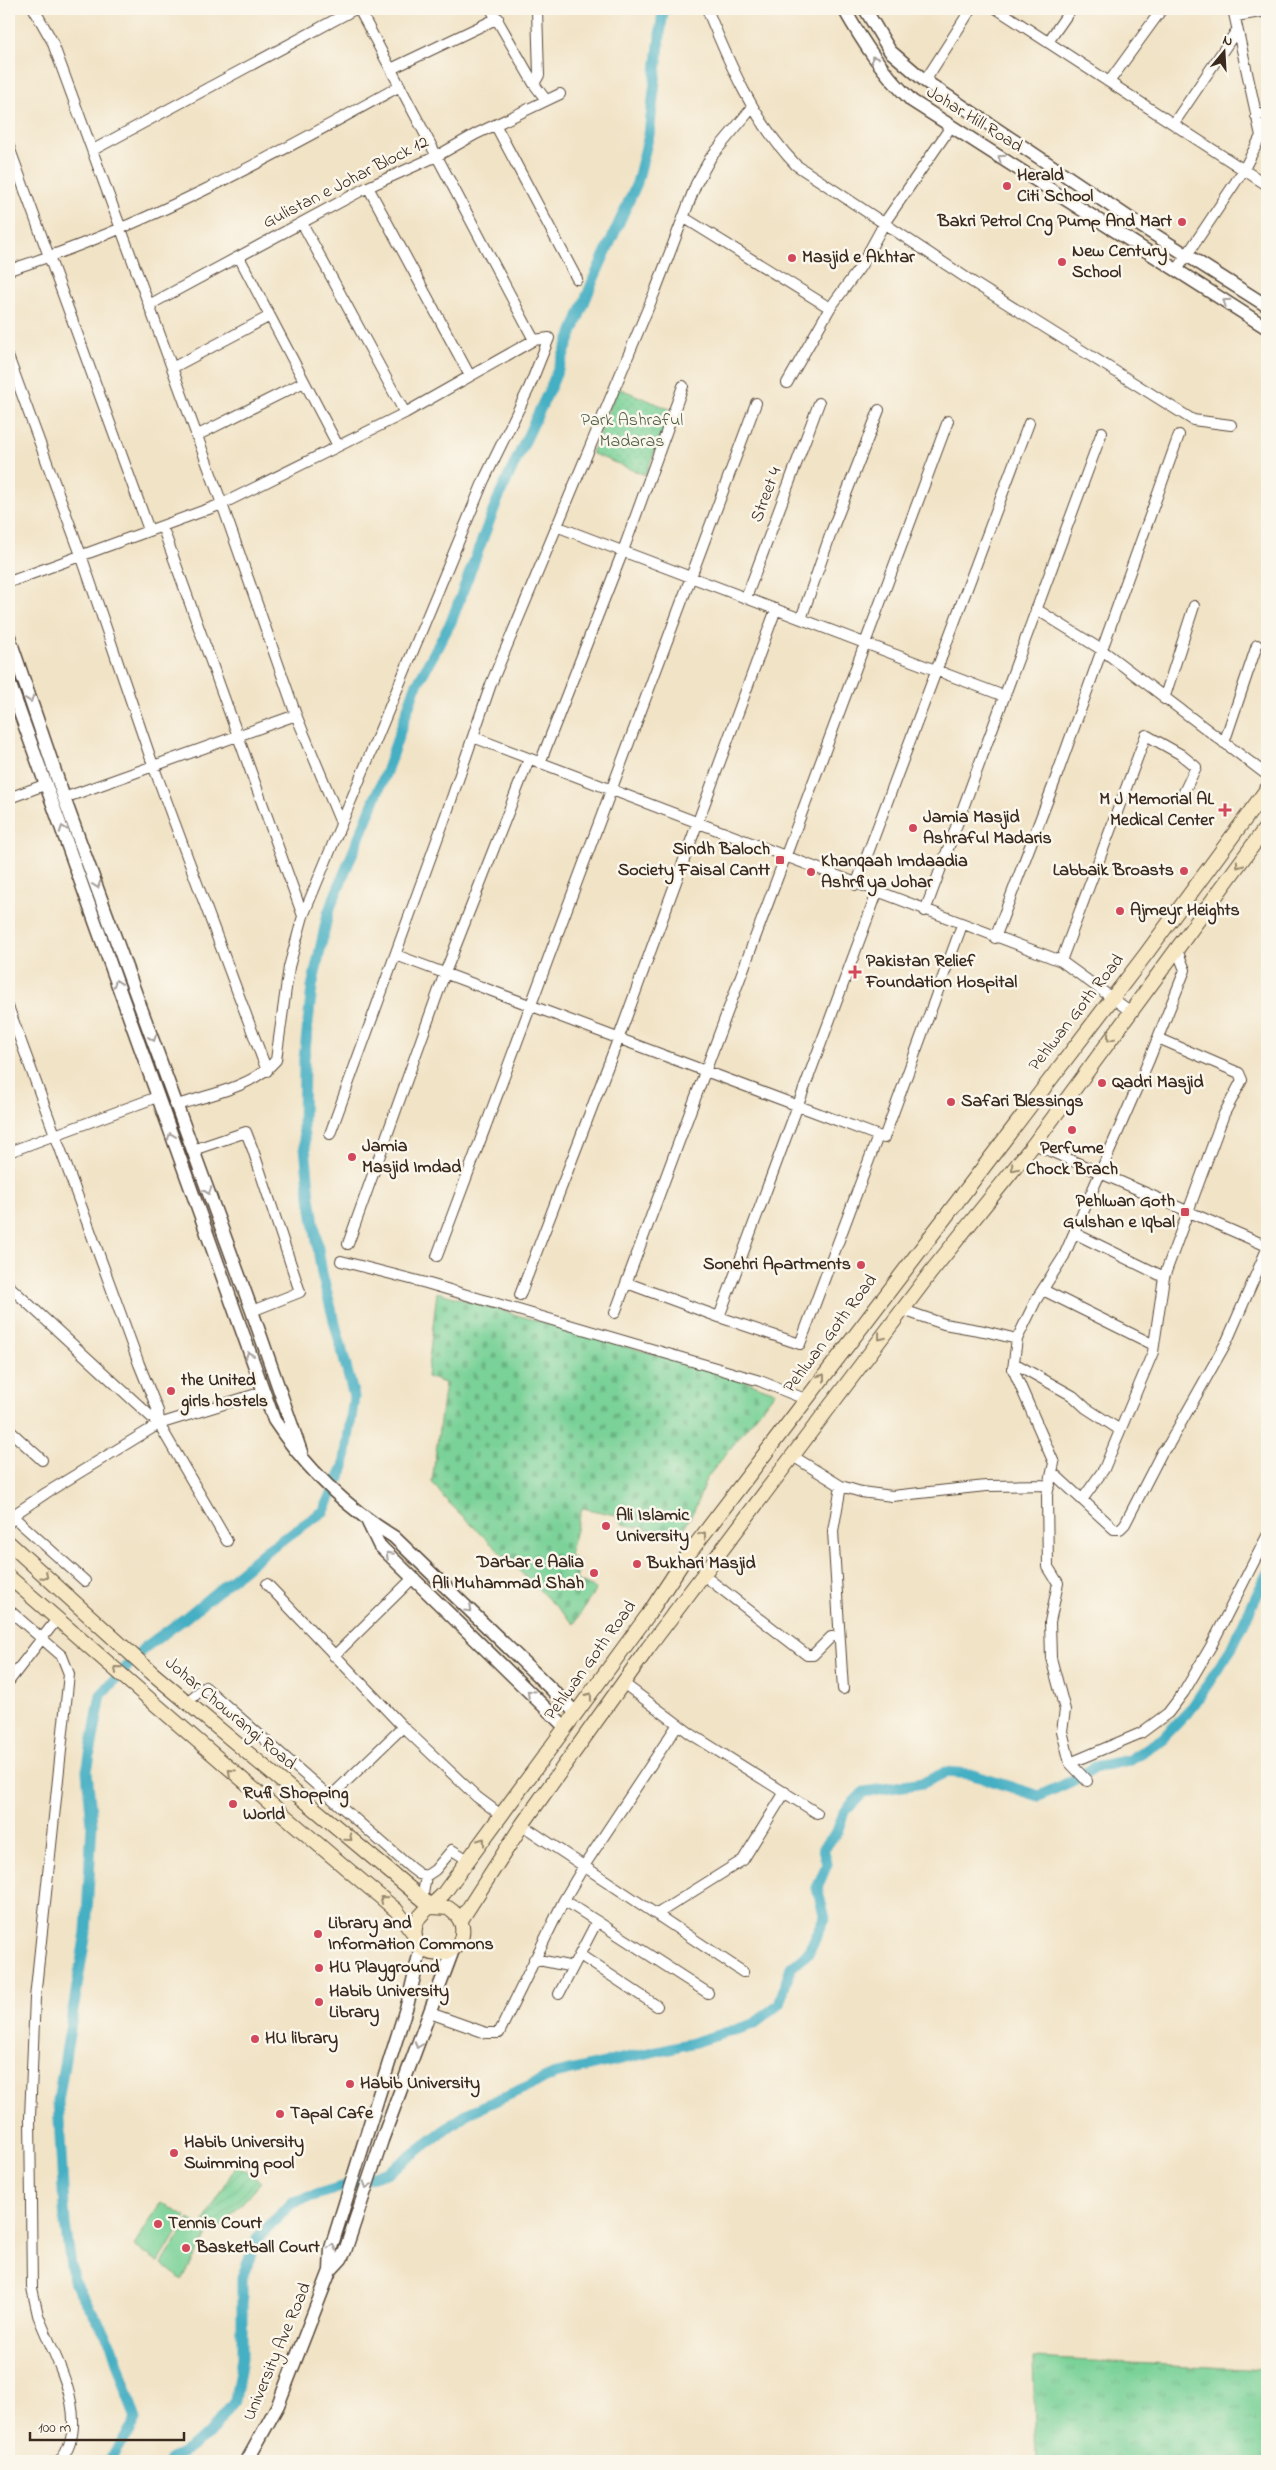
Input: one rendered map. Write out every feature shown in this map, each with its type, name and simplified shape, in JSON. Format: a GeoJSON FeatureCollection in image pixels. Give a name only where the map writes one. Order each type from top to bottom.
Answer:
{"type":"FeatureCollection","features":[{"type":"Feature","properties":{"kind":"main road","name":"Pehlwan Goth Road"},"geometry":{"type":"LineString","coordinates":[[427,1904],[468,1860],[641,1625],[684,1560],[1266,794]]}},
{"type":"Feature","properties":{"kind":"main road"},"geometry":{"type":"LineString","coordinates":[[9,1577],[138,1687],[245,1784],[396,1910],[418,1941],[436,1955],[453,1950],[462,1936],[461,1920],[522,1825],[656,1636],[963,1230],[1034,1144],[1267,826]]}},
{"type":"Feature","properties":{"kind":"main road"},"geometry":{"type":"LineString","coordinates":[[1192,892],[1210,905]]}},
{"type":"Feature","properties":{"kind":"main road","name":"Johar Chowrangi Road"},"geometry":{"type":"LineString","coordinates":[[9,1543],[150,1672],[427,1904]]}},
{"type":"Feature","properties":{"kind":"main road"},"geometry":{"type":"LineString","coordinates":[[641,1625],[656,1636]]}},
{"type":"Feature","properties":{"kind":"main road"},"geometry":{"type":"LineString","coordinates":[[418,1941],[417,1919],[427,1904],[448,1908],[461,1920]]}},
{"type":"Feature","properties":{"kind":"street"},"geometry":{"type":"LineString","coordinates":[[34,9],[52,41],[222,504],[296,715],[341,823]]}},
{"type":"Feature","properties":{"kind":"street"},"geometry":{"type":"LineString","coordinates":[[93,150],[355,9]]}},
{"type":"Feature","properties":{"kind":"street"},"geometry":{"type":"LineString","coordinates":[[359,9],[534,340]]}},
{"type":"Feature","properties":{"kind":"street"},"geometry":{"type":"LineString","coordinates":[[491,9],[498,18],[534,84],[546,100]]}},
{"type":"Feature","properties":{"kind":"street"},"geometry":{"type":"LineString","coordinates":[[534,84],[539,76],[537,9]]}},
{"type":"Feature","properties":{"kind":"street"},"geometry":{"type":"LineString","coordinates":[[706,9],[752,108],[775,142],[796,165],[885,222],[974,283],[1193,420],[1231,425]]}},
{"type":"Feature","properties":{"kind":"street","name":"Johar Hill Road"},"geometry":{"type":"LineString","coordinates":[[844,9],[870,55],[892,82],[912,101],[950,128],[1267,328]]}},
{"type":"Feature","properties":{"kind":"street"},"geometry":{"type":"LineString","coordinates":[[865,9],[890,51],[925,81],[1267,306]]}},
{"type":"Feature","properties":{"kind":"street"},"geometry":{"type":"LineString","coordinates":[[925,81],[971,9]]}},
{"type":"Feature","properties":{"kind":"street"},"geometry":{"type":"LineString","coordinates":[[997,9],[1267,185]]}},
{"type":"Feature","properties":{"kind":"street"},"geometry":{"type":"LineString","coordinates":[[1048,42],[1072,9]]}},
{"type":"Feature","properties":{"kind":"street"},"geometry":{"type":"LineString","coordinates":[[1108,82],[1162,9]]}},
{"type":"Feature","properties":{"kind":"street"},"geometry":{"type":"LineString","coordinates":[[1177,270],[1243,171],[1261,136],[1237,30],[1235,12],[1267,10]]}},
{"type":"Feature","properties":{"kind":"street"},"geometry":{"type":"LineString","coordinates":[[391,69],[498,18]]}},
{"type":"Feature","properties":{"kind":"street"},"geometry":{"type":"LineString","coordinates":[[1174,123],[1237,30]]}},
{"type":"Feature","properties":{"kind":"street"},"geometry":{"type":"LineString","coordinates":[[9,270],[49,258],[121,230],[237,176],[400,86]]}},
{"type":"Feature","properties":{"kind":"street","name":"Gulistan e Johar Block 12"},"geometry":{"type":"LineString","coordinates":[[149,305],[368,187],[436,156],[560,94]]}},
{"type":"Feature","properties":{"kind":"street"},"geometry":{"type":"LineString","coordinates":[[330,1134],[396,954],[491,684],[656,289],[696,184],[712,157],[752,108]]}},
{"type":"Feature","properties":{"kind":"street"},"geometry":{"type":"LineString","coordinates":[[1256,116],[1267,112]]}},
{"type":"Feature","properties":{"kind":"street"},"geometry":{"type":"LineString","coordinates":[[496,126],[577,278]]}},
{"type":"Feature","properties":{"kind":"street"},"geometry":{"type":"LineString","coordinates":[[787,383],[830,308],[861,266],[885,222],[950,128]]}},
{"type":"Feature","properties":{"kind":"street"},"geometry":{"type":"LineString","coordinates":[[9,147],[149,530]]}},
{"type":"Feature","properties":{"kind":"street"},"geometry":{"type":"LineString","coordinates":[[368,187],[470,376]]}},
{"type":"Feature","properties":{"kind":"street"},"geometry":{"type":"LineString","coordinates":[[684,218],[830,308]]}},
{"type":"Feature","properties":{"kind":"street"},"geometry":{"type":"LineString","coordinates":[[302,223],[404,412]]}},
{"type":"Feature","properties":{"kind":"street"},"geometry":{"type":"LineString","coordinates":[[239,257],[337,444]]}},
{"type":"Feature","properties":{"kind":"street"},"geometry":{"type":"LineString","coordinates":[[172,368],[270,316]]}},
{"type":"Feature","properties":{"kind":"street"},"geometry":{"type":"LineString","coordinates":[[9,582],[222,504],[337,444],[404,412],[534,340],[549,338],[529,388],[484,480],[303,916],[289,967],[276,1060],[267,1071],[234,1086],[177,1105]]}},
{"type":"Feature","properties":{"kind":"street"},"geometry":{"type":"LineString","coordinates":[[9,359],[81,555],[153,765],[267,1071]]}},
{"type":"Feature","properties":{"kind":"street"},"geometry":{"type":"LineString","coordinates":[[196,436],[304,382]]}},
{"type":"Feature","properties":{"kind":"street"},"geometry":{"type":"LineString","coordinates":[[540,763],[623,551],[683,386]]}},
{"type":"Feature","properties":{"kind":"street"},"geometry":{"type":"LineString","coordinates":[[437,1256],[756,402]]}},
{"type":"Feature","properties":{"kind":"street","name":"Street 4"},"geometry":{"type":"LineString","coordinates":[[746,598],[819,403]]}},
{"type":"Feature","properties":{"kind":"street"},"geometry":{"type":"LineString","coordinates":[[801,619],[879,410]]}},
{"type":"Feature","properties":{"kind":"street"},"geometry":{"type":"LineString","coordinates":[[615,1313],[707,1071],[948,421]]}},
{"type":"Feature","properties":{"kind":"street"},"geometry":{"type":"LineString","coordinates":[[856,885],[938,671],[1029,423]]}},
{"type":"Feature","properties":{"kind":"street"},"geometry":{"type":"LineString","coordinates":[[925,911],[1102,432]]}},
{"type":"Feature","properties":{"kind":"street"},"geometry":{"type":"LineString","coordinates":[[995,938],[1054,786],[1178,435]]}},
{"type":"Feature","properties":{"kind":"street"},"geometry":{"type":"LineString","coordinates":[[162,526],[303,916]]}},
{"type":"Feature","properties":{"kind":"street"},"geometry":{"type":"LineString","coordinates":[[556,526],[1004,696]]}},
{"type":"Feature","properties":{"kind":"street"},"geometry":{"type":"LineString","coordinates":[[1164,699],[1194,606]]}},
{"type":"Feature","properties":{"kind":"street"},"geometry":{"type":"LineString","coordinates":[[520,1295],[619,1037],[776,609]]}},
{"type":"Feature","properties":{"kind":"street"},"geometry":{"type":"LineString","coordinates":[[1036,610],[1102,650],[1267,776]]}},
{"type":"Feature","properties":{"kind":"street"},"geometry":{"type":"LineString","coordinates":[[9,637],[64,798],[81,862],[157,1097],[274,1420],[307,1464],[367,1520],[394,1537],[576,1713]]}},
{"type":"Feature","properties":{"kind":"street"},"geometry":{"type":"LineString","coordinates":[[1224,743],[1256,645]]}},
{"type":"Feature","properties":{"kind":"street"},"geometry":{"type":"LineString","coordinates":[[9,682],[47,784],[81,862],[177,1105],[307,1464]]}},
{"type":"Feature","properties":{"kind":"street"},"geometry":{"type":"LineString","coordinates":[[64,798],[238,734],[296,715]]}},
{"type":"Feature","properties":{"kind":"street"},"geometry":{"type":"LineString","coordinates":[[1062,961],[1146,735],[1180,754],[1196,767],[1184,792]]}},
{"type":"Feature","properties":{"kind":"street"},"geometry":{"type":"LineString","coordinates":[[473,737],[995,938],[1062,961],[1130,1011]]}},
{"type":"Feature","properties":{"kind":"street"},"geometry":{"type":"LineString","coordinates":[[348,1244],[445,973],[529,759]]}},
{"type":"Feature","properties":{"kind":"street"},"geometry":{"type":"LineString","coordinates":[[9,798],[47,784]]}},
{"type":"Feature","properties":{"kind":"street"},"geometry":{"type":"LineString","coordinates":[[719,1317],[877,892]]}},
{"type":"Feature","properties":{"kind":"street"},"geometry":{"type":"LineString","coordinates":[[396,954],[884,1138],[962,925]]}},
{"type":"Feature","properties":{"kind":"street"},"geometry":{"type":"LineString","coordinates":[[1087,1780],[1074,1767],[1062,1730],[1065,1710],[1051,1658],[1050,1622],[1058,1583],[1048,1567],[1047,1495],[1054,1463],[1016,1375],[1014,1363],[1017,1340],[1043,1290],[1064,1256],[1158,1038],[1185,970],[1177,950]]}},
{"type":"Feature","properties":{"kind":"street"},"geometry":{"type":"LineString","coordinates":[[9,1009],[158,1411],[159,1424]]}},
{"type":"Feature","properties":{"kind":"street"},"geometry":{"type":"LineString","coordinates":[[1082,1500],[1104,1469],[1154,1345],[1157,1312],[1164,1277],[1224,1114],[1242,1077],[1239,1073],[1158,1038]]}},
{"type":"Feature","properties":{"kind":"street"},"geometry":{"type":"LineString","coordinates":[[9,1152],[157,1097]]}},
{"type":"Feature","properties":{"kind":"street"},"geometry":{"type":"LineString","coordinates":[[193,1150],[246,1132],[253,1150],[300,1292],[252,1311]]}},
{"type":"Feature","properties":{"kind":"street"},"geometry":{"type":"LineString","coordinates":[[627,1283],[800,1344],[878,1136]]}},
{"type":"Feature","properties":{"kind":"street"},"geometry":{"type":"LineString","coordinates":[[1034,1144],[1267,1247],[1227,1341],[1169,1444],[1162,1452],[1125,1524],[1120,1529],[1114,1529],[1052,1472]]}},
{"type":"Feature","properties":{"kind":"street"},"geometry":{"type":"LineString","coordinates":[[1074,1233],[1164,1277]]}},
{"type":"Feature","properties":{"kind":"street"},"geometry":{"type":"LineString","coordinates":[[342,1261],[426,1283],[751,1378],[805,1399]]}},
{"type":"Feature","properties":{"kind":"street"},"geometry":{"type":"LineString","coordinates":[[9,1286],[159,1424],[227,1541]]}},
{"type":"Feature","properties":{"kind":"street"},"geometry":{"type":"LineString","coordinates":[[1043,1290],[1154,1345]]}},
{"type":"Feature","properties":{"kind":"street"},"geometry":{"type":"LineString","coordinates":[[903,1310],[944,1324],[984,1331],[1017,1340]]}},
{"type":"Feature","properties":{"kind":"street"},"geometry":{"type":"LineString","coordinates":[[1014,1363],[1073,1396],[1086,1408],[1120,1430]]}},
{"type":"Feature","properties":{"kind":"street"},"geometry":{"type":"LineString","coordinates":[[85,1581],[10,1518],[159,1424],[263,1392]]}},
{"type":"Feature","properties":{"kind":"street"},"geometry":{"type":"LineString","coordinates":[[9,1430],[42,1460]]}},
{"type":"Feature","properties":{"kind":"street"},"geometry":{"type":"LineString","coordinates":[[791,1455],[841,1486],[861,1492],[892,1496],[986,1486],[1050,1485]]}},
{"type":"Feature","properties":{"kind":"street"},"geometry":{"type":"LineString","coordinates":[[841,1486],[833,1521],[843,1689]]}},
{"type":"Feature","properties":{"kind":"street"},"geometry":{"type":"LineString","coordinates":[[367,1520],[380,1545],[565,1727]]}},
{"type":"Feature","properties":{"kind":"street"},"geometry":{"type":"LineString","coordinates":[[1074,1767],[1141,1733],[1168,1712],[1184,1692],[1211,1646],[1267,1536]]}},
{"type":"Feature","properties":{"kind":"street"},"geometry":{"type":"LineString","coordinates":[[702,1574],[807,1655],[813,1655],[831,1637],[839,1634]]}},
{"type":"Feature","properties":{"kind":"street"},"geometry":{"type":"LineString","coordinates":[[334,1656],[413,1578]]}},
{"type":"Feature","properties":{"kind":"street"},"geometry":{"type":"LineString","coordinates":[[267,1584],[402,1727],[477,1797],[501,1815]]}},
{"type":"Feature","properties":{"kind":"street"},"geometry":{"type":"LineString","coordinates":[[9,1610],[62,1656],[69,1674],[35,1998],[30,2116],[32,2288],[38,2313],[58,2359],[68,2393],[73,2422],[72,2440],[60,2461]]}},
{"type":"Feature","properties":{"kind":"street"},"geometry":{"type":"LineString","coordinates":[[10,1675],[57,1619]]}},
{"type":"Feature","properties":{"kind":"street"},"geometry":{"type":"LineString","coordinates":[[623,1683],[678,1724],[817,1813]]}},
{"type":"Feature","properties":{"kind":"street"},"geometry":{"type":"LineString","coordinates":[[187,1702],[205,1687],[411,1868],[419,1874],[426,1876]]}},
{"type":"Feature","properties":{"kind":"street"},"geometry":{"type":"LineString","coordinates":[[430,2013],[486,2033],[499,2033],[564,1900],[584,1866],[678,1724]]}},
{"type":"Feature","properties":{"kind":"street"},"geometry":{"type":"LineString","coordinates":[[330,1797],[402,1727]]}},
{"type":"Feature","properties":{"kind":"street"},"geometry":{"type":"LineString","coordinates":[[657,1914],[743,1860],[785,1792]]}},
{"type":"Feature","properties":{"kind":"street"},"geometry":{"type":"LineString","coordinates":[[522,1825],[743,1972]]}},
{"type":"Feature","properties":{"kind":"street"},"geometry":{"type":"LineString","coordinates":[[426,1876],[452,1850],[468,1860]]}},
{"type":"Feature","properties":{"kind":"street"},"geometry":{"type":"LineString","coordinates":[[426,1876],[427,1904]]}},
{"type":"Feature","properties":{"kind":"street"},"geometry":{"type":"LineString","coordinates":[[564,1900],[708,1993]]}},
{"type":"Feature","properties":{"kind":"street"},"geometry":{"type":"LineString","coordinates":[[558,1994],[597,1921]]}},
{"type":"Feature","properties":{"kind":"street","name":"University Ave Road"},"geometry":{"type":"LineString","coordinates":[[247,2461],[278,2404],[330,2271],[330,2254],[408,2002],[418,1941]]}},
{"type":"Feature","properties":{"kind":"street"},"geometry":{"type":"LineString","coordinates":[[330,2271],[341,2259],[382,2140],[453,1950]]}},
{"type":"Feature","properties":{"kind":"street"},"geometry":{"type":"LineString","coordinates":[[580,1955],[657,2006]]}},
{"type":"Feature","properties":{"kind":"street"},"geometry":{"type":"LineString","coordinates":[[534,1959],[573,1967]]}},
{"type":"Feature","properties":{"kind":"green space","name":"Park Ashraful Madaras"},"geometry":{"type":"Polygon","coordinates":[[[618,388],[672,410],[645,475],[591,453],[618,388]]]}},
{"type":"Feature","properties":{"kind":"green space"},"geometry":{"type":"Polygon","coordinates":[[[437,1292],[737,1378],[775,1392],[706,1479],[697,1504],[680,1536],[622,1524],[616,1515],[582,1508],[569,1555],[579,1562],[576,1580],[596,1589],[574,1624],[445,1499],[432,1482],[445,1383],[427,1377],[437,1292]]]}},
{"type":"Feature","properties":{"kind":"green space"},"geometry":{"type":"Polygon","coordinates":[[[237,2164],[261,2182],[218,2230],[204,2221],[237,2164]]]}},
{"type":"Feature","properties":{"kind":"green space"},"geometry":{"type":"Polygon","coordinates":[[[161,2202],[186,2217],[159,2262],[134,2246],[161,2202]]]}},
{"type":"Feature","properties":{"kind":"green space","name":"Basketball Court"},"geometry":{"type":"Polygon","coordinates":[[[189,2219],[209,2232],[182,2280],[162,2264],[189,2219]]]}},
{"type":"Feature","properties":{"kind":"green space"},"geometry":{"type":"Polygon","coordinates":[[[1033,2358],[1267,2370],[1267,2461],[1036,2461],[1033,2358]]]}},
{"type":"Feature","properties":{"kind":"waterway"},"geometry":{"type":"LineString","coordinates":[[110,2461],[136,2420],[111,2343],[73,2280],[65,2224],[58,2101],[86,1932],[92,1824],[87,1771],[101,1695],[144,1648],[184,1619],[267,1550],[324,1511],[344,1467],[354,1397],[322,1274],[310,1197],[303,1127],[304,1059],[312,987],[328,913],[386,772],[415,688],[451,622],[497,501],[552,384],[594,278],[637,183],[649,135],[663,9]]}},
{"type":"Feature","properties":{"kind":"waterway"},"geometry":{"type":"LineString","coordinates":[[170,2461],[209,2434],[235,2400],[242,2358],[242,2277],[258,2237],[293,2202],[389,2172],[466,2114],[555,2074],[692,2043],[754,2024],[779,2004],[791,1967],[808,1953],[825,1918],[817,1888],[827,1864],[823,1849],[837,1832],[844,1812],[864,1792],[923,1783],[946,1772],[970,1774],[1039,1796],[1072,1781],[1095,1767],[1129,1760],[1162,1739],[1191,1709],[1231,1649],[1267,1574]]}},
{"type":"Feature","properties":{"kind":"place","name":"Herald Citi School"},"geometry":{"type":"Point","coordinates":[1007,186]}},
{"type":"Feature","properties":{"kind":"place","name":"Bakri Petrol Cng Pump And Mart"},"geometry":{"type":"Point","coordinates":[1182,222]}},
{"type":"Feature","properties":{"kind":"place","name":"Masjid e Akhtar"},"geometry":{"type":"Point","coordinates":[792,258]}},
{"type":"Feature","properties":{"kind":"place","name":"New Century School"},"geometry":{"type":"Point","coordinates":[1062,262]}},
{"type":"Feature","properties":{"kind":"place","name":"M J Memorial AL Medical Center"},"geometry":{"type":"Point","coordinates":[1225,810]}},
{"type":"Feature","properties":{"kind":"place","name":"Jamia Masjid Ashraful Madaris"},"geometry":{"type":"Point","coordinates":[913,828]}},
{"type":"Feature","properties":{"kind":"place","name":"Sindh Baloch Society Faisal Cantt"},"geometry":{"type":"Point","coordinates":[780,860]}},
{"type":"Feature","properties":{"kind":"place","name":"Labbaik Broasts"},"geometry":{"type":"Point","coordinates":[1184,871]}},
{"type":"Feature","properties":{"kind":"place","name":"Khanqaah Imdaadia Ashrfiya Johar"},"geometry":{"type":"Point","coordinates":[811,872]}},
{"type":"Feature","properties":{"kind":"place","name":"Ajmeyr Heights"},"geometry":{"type":"Point","coordinates":[1120,911]}},
{"type":"Feature","properties":{"kind":"place","name":"Pakistan Relief Foundation Hospital"},"geometry":{"type":"Point","coordinates":[855,972]}},
{"type":"Feature","properties":{"kind":"place","name":"Qadri Masjid"},"geometry":{"type":"Point","coordinates":[1102,1083]}},
{"type":"Feature","properties":{"kind":"place","name":"Safari Blessings"},"geometry":{"type":"Point","coordinates":[951,1102]}},
{"type":"Feature","properties":{"kind":"place","name":"Perfume Chock Brach"},"geometry":{"type":"Point","coordinates":[1072,1130]}},
{"type":"Feature","properties":{"kind":"place","name":"Jamia Masjid Imdad"},"geometry":{"type":"Point","coordinates":[352,1157]}},
{"type":"Feature","properties":{"kind":"place","name":"Pehlwan Goth Gulshan e Iqbal"},"geometry":{"type":"Point","coordinates":[1185,1212]}},
{"type":"Feature","properties":{"kind":"place","name":"Sonehri Apartments"},"geometry":{"type":"Point","coordinates":[861,1265]}},
{"type":"Feature","properties":{"kind":"place","name":"the United girls hostels"},"geometry":{"type":"Point","coordinates":[171,1391]}},
{"type":"Feature","properties":{"kind":"place","name":"Ali Islamic University"},"geometry":{"type":"Point","coordinates":[606,1526]}},
{"type":"Feature","properties":{"kind":"place","name":"Bukhari Masjid"},"geometry":{"type":"Point","coordinates":[637,1564]}},
{"type":"Feature","properties":{"kind":"place","name":"Darbar e Aalia Ali Muhammad Shah"},"geometry":{"type":"Point","coordinates":[594,1573]}},
{"type":"Feature","properties":{"kind":"place","name":"Rufi Shopping World"},"geometry":{"type":"Point","coordinates":[233,1804]}},
{"type":"Feature","properties":{"kind":"place","name":"Library and Information Commons"},"geometry":{"type":"Point","coordinates":[318,1934]}},
{"type":"Feature","properties":{"kind":"place","name":"HU Playground"},"geometry":{"type":"Point","coordinates":[319,1968]}},
{"type":"Feature","properties":{"kind":"place","name":"Habib University Library"},"geometry":{"type":"Point","coordinates":[319,2002]}},
{"type":"Feature","properties":{"kind":"place","name":"HU library"},"geometry":{"type":"Point","coordinates":[255,2039]}},
{"type":"Feature","properties":{"kind":"place","name":"Habib University"},"geometry":{"type":"Point","coordinates":[350,2084]}},
{"type":"Feature","properties":{"kind":"place","name":"Tapal Cafe"},"geometry":{"type":"Point","coordinates":[280,2114]}},
{"type":"Feature","properties":{"kind":"place","name":"Habib University Swimming pool"},"geometry":{"type":"Point","coordinates":[174,2153]}},
{"type":"Feature","properties":{"kind":"place","name":"Tennis Court"},"geometry":{"type":"Point","coordinates":[158,2224]}},
{"type":"Feature","properties":{"kind":"place","name":"Basketball Court"},"geometry":{"type":"Point","coordinates":[186,2248]}}]}
